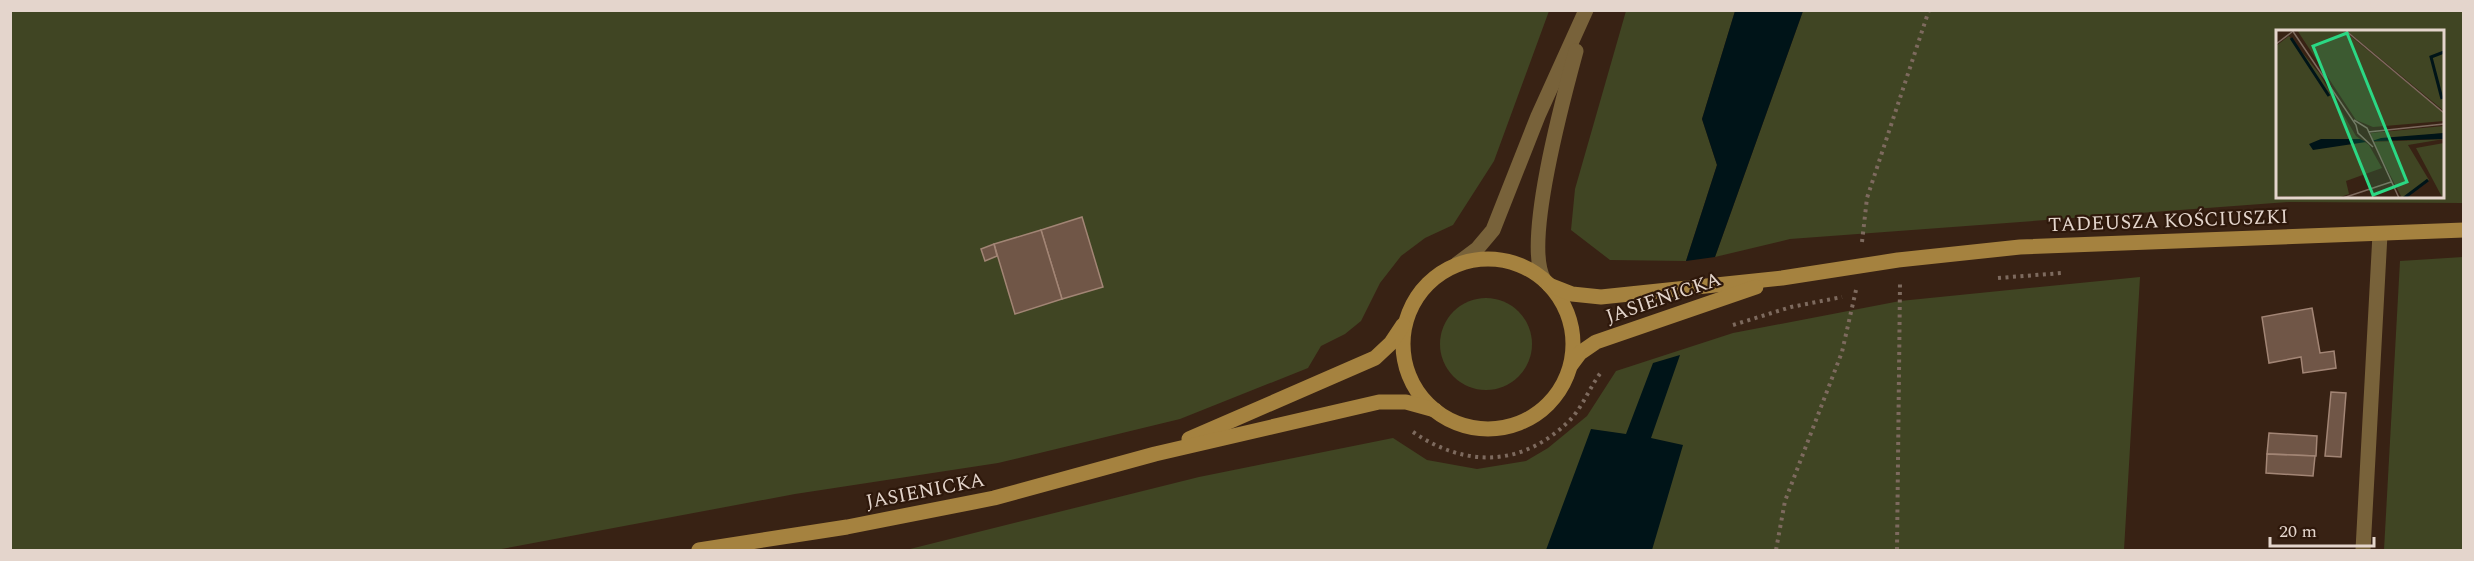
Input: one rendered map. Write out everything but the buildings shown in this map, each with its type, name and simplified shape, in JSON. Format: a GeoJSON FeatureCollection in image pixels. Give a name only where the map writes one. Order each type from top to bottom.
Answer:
{"type":"FeatureCollection","features":[{"type":"Feature","properties":{"kind":"main road","name":"TADEUSZA KOŚCIUSZKI"},"geometry":{"type":"LineString","coordinates":[[1869,264],[2068,244],[2463,230]]}},
{"type":"Feature","properties":{"kind":"main road"},"geometry":{"type":"LineString","coordinates":[[1478,259],[1499,259],[1519,265],[1546,282],[1562,302],[1571,328],[1572,357],[1559,389],[1546,406],[1528,418],[1508,426],[1473,427],[1451,420],[1435,410],[1420,394],[1407,369],[1403,341],[1406,320],[1423,289],[1438,274],[1457,264],[1478,259]]}},
{"type":"Feature","properties":{"kind":"main road","name":"JASIENICKA"},"geometry":{"type":"LineString","coordinates":[[1546,282],[1572,294],[1601,297],[1782,278],[1869,264]]}},
{"type":"Feature","properties":{"kind":"main road","name":"JASIENICKA"},"geometry":{"type":"LineString","coordinates":[[1568,370],[1580,353],[1596,342],[1782,278]]}},
{"type":"Feature","properties":{"kind":"main road","name":"JASIENICKA"},"geometry":{"type":"LineString","coordinates":[[1155,454],[1375,358],[1391,343],[1406,320]]}},
{"type":"Feature","properties":{"kind":"main road","name":"JASIENICKA"},"geometry":{"type":"LineString","coordinates":[[699,550],[944,509],[1041,487],[1155,454],[1379,402],[1406,402],[1435,410]]}},
{"type":"Feature","properties":{"kind":"street"},"geometry":{"type":"LineString","coordinates":[[1457,264],[1477,249],[1493,230],[1538,116],[1586,10]]}},
{"type":"Feature","properties":{"kind":"street"},"geometry":{"type":"LineString","coordinates":[[1546,282],[1537,262],[1538,231],[1557,123],[1586,10]]}},
{"type":"Feature","properties":{"kind":"street"},"geometry":{"type":"LineString","coordinates":[[2363,550],[2380,234]]}},
{"type":"Feature","properties":{"kind":"path"},"geometry":{"type":"LineString","coordinates":[[1776,550],[1785,501],[1842,352],[1855,294],[1869,264],[1861,232],[1867,198],[1896,117],[1929,10]]}},
{"type":"Feature","properties":{"kind":"path"},"geometry":{"type":"LineString","coordinates":[[1897,550],[1900,286],[1898,260]]}},
{"type":"Feature","properties":{"kind":"path"},"geometry":{"type":"LineString","coordinates":[[1997,278],[2068,273]]}},
{"type":"Feature","properties":{"kind":"path"},"geometry":{"type":"LineString","coordinates":[[1889,288],[1911,285]]}},
{"type":"Feature","properties":{"kind":"path"},"geometry":{"type":"LineString","coordinates":[[1723,327],[1791,308],[1867,292]]}},
{"type":"Feature","properties":{"kind":"path"},"geometry":{"type":"LineString","coordinates":[[1411,430],[1431,444],[1463,456],[1508,456],[1535,446],[1570,420],[1604,368]]}},
{"type":"Feature","properties":{"kind":"green space"},"geometry":{"type":"Polygon","coordinates":[[[10,11],[1549,11],[1494,161],[1453,225],[1425,238],[1401,256],[1380,283],[1361,321],[1345,334],[1321,346],[1308,368],[1180,419],[998,463],[795,494],[496,550],[11,550],[10,11]]]}},
{"type":"Feature","properties":{"kind":"green space"},"geometry":{"type":"Polygon","coordinates":[[[1626,11],[1735,11],[1702,119],[1717,165],[1686,261],[1610,260],[1571,230],[1575,189],[1626,11]]]}},
{"type":"Feature","properties":{"kind":"green space"},"geometry":{"type":"Polygon","coordinates":[[[1803,11],[2463,11],[2463,203],[2289,202],[1790,239],[1715,257],[1803,11]]]}},
{"type":"Feature","properties":{"kind":"green space"},"geometry":{"type":"Polygon","coordinates":[[[2463,257],[2463,550],[2384,550],[2400,261],[2463,257]]]}},
{"type":"Feature","properties":{"kind":"green space"},"geometry":{"type":"Polygon","coordinates":[[[2140,277],[2124,550],[906,550],[1199,477],[1393,438],[1427,460],[1477,469],[1526,461],[1548,448],[1587,416],[1616,371],[1733,333],[1900,301],[2140,277]]]}},
{"type":"Feature","properties":{"kind":"green space"},"geometry":{"type":"Polygon","coordinates":[[[1486,298],[1504,302],[1518,312],[1528,326],[1532,344],[1528,362],[1518,376],[1504,386],[1486,390],[1468,386],[1454,376],[1444,362],[1440,344],[1444,326],[1454,312],[1468,302],[1486,298]]]}},
{"type":"Feature","properties":{"kind":"shaded area"},"geometry":{"type":"Polygon","coordinates":[[[1735,11],[1803,11],[1715,257],[1686,261],[1717,165],[1702,119],[1735,11]]]}},
{"type":"Feature","properties":{"kind":"shaded area"},"geometry":{"type":"Polygon","coordinates":[[[1680,355],[1651,438],[1683,445],[1652,550],[1546,550],[1591,429],[1626,434],[1653,363],[1680,355]]]}}]}
